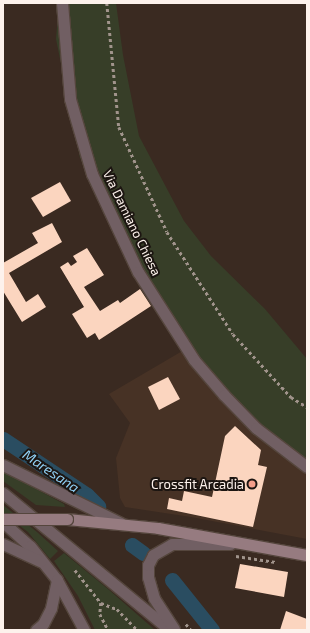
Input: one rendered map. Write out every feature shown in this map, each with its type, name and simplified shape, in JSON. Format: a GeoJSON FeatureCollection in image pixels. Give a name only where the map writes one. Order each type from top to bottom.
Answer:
{"type":"FeatureCollection","features":[{"type":"Feature","properties":{"kind":"main road"},"geometry":{"type":"LineString","coordinates":[[3,519],[67,519],[121,522],[307,555]]}},
{"type":"Feature","properties":{"kind":"street","name":"Via Damiano Chiesa"},"geometry":{"type":"LineString","coordinates":[[62,3],[73,106],[92,174],[138,272],[194,360],[224,395],[256,428],[307,467]]}},
{"type":"Feature","properties":{"kind":"street"},"geometry":{"type":"LineString","coordinates":[[3,457],[57,492]]}},
{"type":"Feature","properties":{"kind":"street"},"geometry":{"type":"LineString","coordinates":[[3,465],[121,522]]}},
{"type":"Feature","properties":{"kind":"street"},"geometry":{"type":"LineString","coordinates":[[3,493],[170,630]]}},
{"type":"Feature","properties":{"kind":"street"},"geometry":{"type":"LineString","coordinates":[[3,522],[30,546],[57,580],[84,630]]}},
{"type":"Feature","properties":{"kind":"street"},"geometry":{"type":"LineString","coordinates":[[3,544],[43,563]]}},
{"type":"Feature","properties":{"kind":"street"},"geometry":{"type":"LineString","coordinates":[[174,630],[154,598],[150,584],[148,565],[153,555],[172,544],[248,544]]}},
{"type":"Feature","properties":{"kind":"street"},"geometry":{"type":"LineString","coordinates":[[36,630],[43,624],[51,608],[57,580]]}},
{"type":"Feature","properties":{"kind":"path"},"geometry":{"type":"LineString","coordinates":[[107,3],[119,127],[167,232],[232,334],[291,397],[307,407]]}},
{"type":"Feature","properties":{"kind":"path"},"geometry":{"type":"LineString","coordinates":[[71,565],[101,603],[117,609],[137,630]]}},
{"type":"Feature","properties":{"kind":"path"},"geometry":{"type":"LineString","coordinates":[[101,603],[100,614],[108,630]]}},
{"type":"Feature","properties":{"kind":"shaded area"},"geometry":{"type":"Polygon","coordinates":[[[184,350],[307,462],[307,539],[191,517],[125,507],[120,498],[116,458],[130,423],[109,394],[184,350]]]}},
{"type":"Feature","properties":{"kind":"green space"},"geometry":{"type":"Polygon","coordinates":[[[59,3],[116,3],[123,55],[139,136],[184,221],[211,256],[265,309],[307,359],[307,462],[270,444],[200,375],[130,268],[80,158],[56,39],[59,3]]]}},
{"type":"Feature","properties":{"kind":"green space"},"geometry":{"type":"Polygon","coordinates":[[[3,471],[64,504],[65,507],[36,505],[3,481],[3,471]]]}},
{"type":"Feature","properties":{"kind":"green space"},"geometry":{"type":"Polygon","coordinates":[[[3,505],[58,551],[50,559],[28,532],[3,513],[3,505]]]}},
{"type":"Feature","properties":{"kind":"green space"},"geometry":{"type":"Polygon","coordinates":[[[64,553],[155,630],[95,630],[78,596],[54,561],[64,553]]]}},
{"type":"Feature","properties":{"kind":"building"},"geometry":{"type":"Polygon","coordinates":[[[60,182],[71,201],[43,217],[31,198],[60,182]]]}},
{"type":"Feature","properties":{"kind":"building"},"geometry":{"type":"Polygon","coordinates":[[[52,223],[62,242],[9,273],[26,302],[38,294],[46,307],[22,322],[3,291],[3,263],[38,243],[32,233],[52,223]]]}},
{"type":"Feature","properties":{"kind":"building"},"geometry":{"type":"Polygon","coordinates":[[[87,248],[104,275],[84,287],[100,311],[118,300],[120,303],[140,289],[151,306],[99,340],[95,333],[87,338],[72,314],[84,307],[60,267],[68,262],[71,266],[77,262],[73,256],[87,248]]]}},
{"type":"Feature","properties":{"kind":"building"},"geometry":{"type":"Polygon","coordinates":[[[168,377],[180,399],[159,410],[148,387],[168,377]]]}},
{"type":"Feature","properties":{"kind":"building"},"geometry":{"type":"Polygon","coordinates":[[[235,426],[261,450],[258,465],[267,467],[253,527],[167,509],[169,498],[182,501],[184,491],[212,497],[225,436],[235,426]]]}},
{"type":"Feature","properties":{"kind":"building"},"geometry":{"type":"Polygon","coordinates":[[[240,564],[288,572],[284,597],[235,588],[240,564]]]}},
{"type":"Feature","properties":{"kind":"building"},"geometry":{"type":"Polygon","coordinates":[[[286,611],[307,619],[307,630],[280,630],[286,611]]]}},
{"type":"Feature","properties":{"kind":"waterway","name":"Maresana"},"geometry":{"type":"LineString","coordinates":[[3,439],[87,495],[98,506]]}},
{"type":"Feature","properties":{"kind":"waterway","name":"Maresana"},"geometry":{"type":"LineString","coordinates":[[132,545],[143,553]]}},
{"type":"Feature","properties":{"kind":"waterway","name":"Maresana"},"geometry":{"type":"LineString","coordinates":[[172,580],[212,630]]}},
{"type":"Feature","properties":{"kind":"place","name":"Crossfit Arcadia"},"geometry":{"type":"Point","coordinates":[252,484]}}]}
